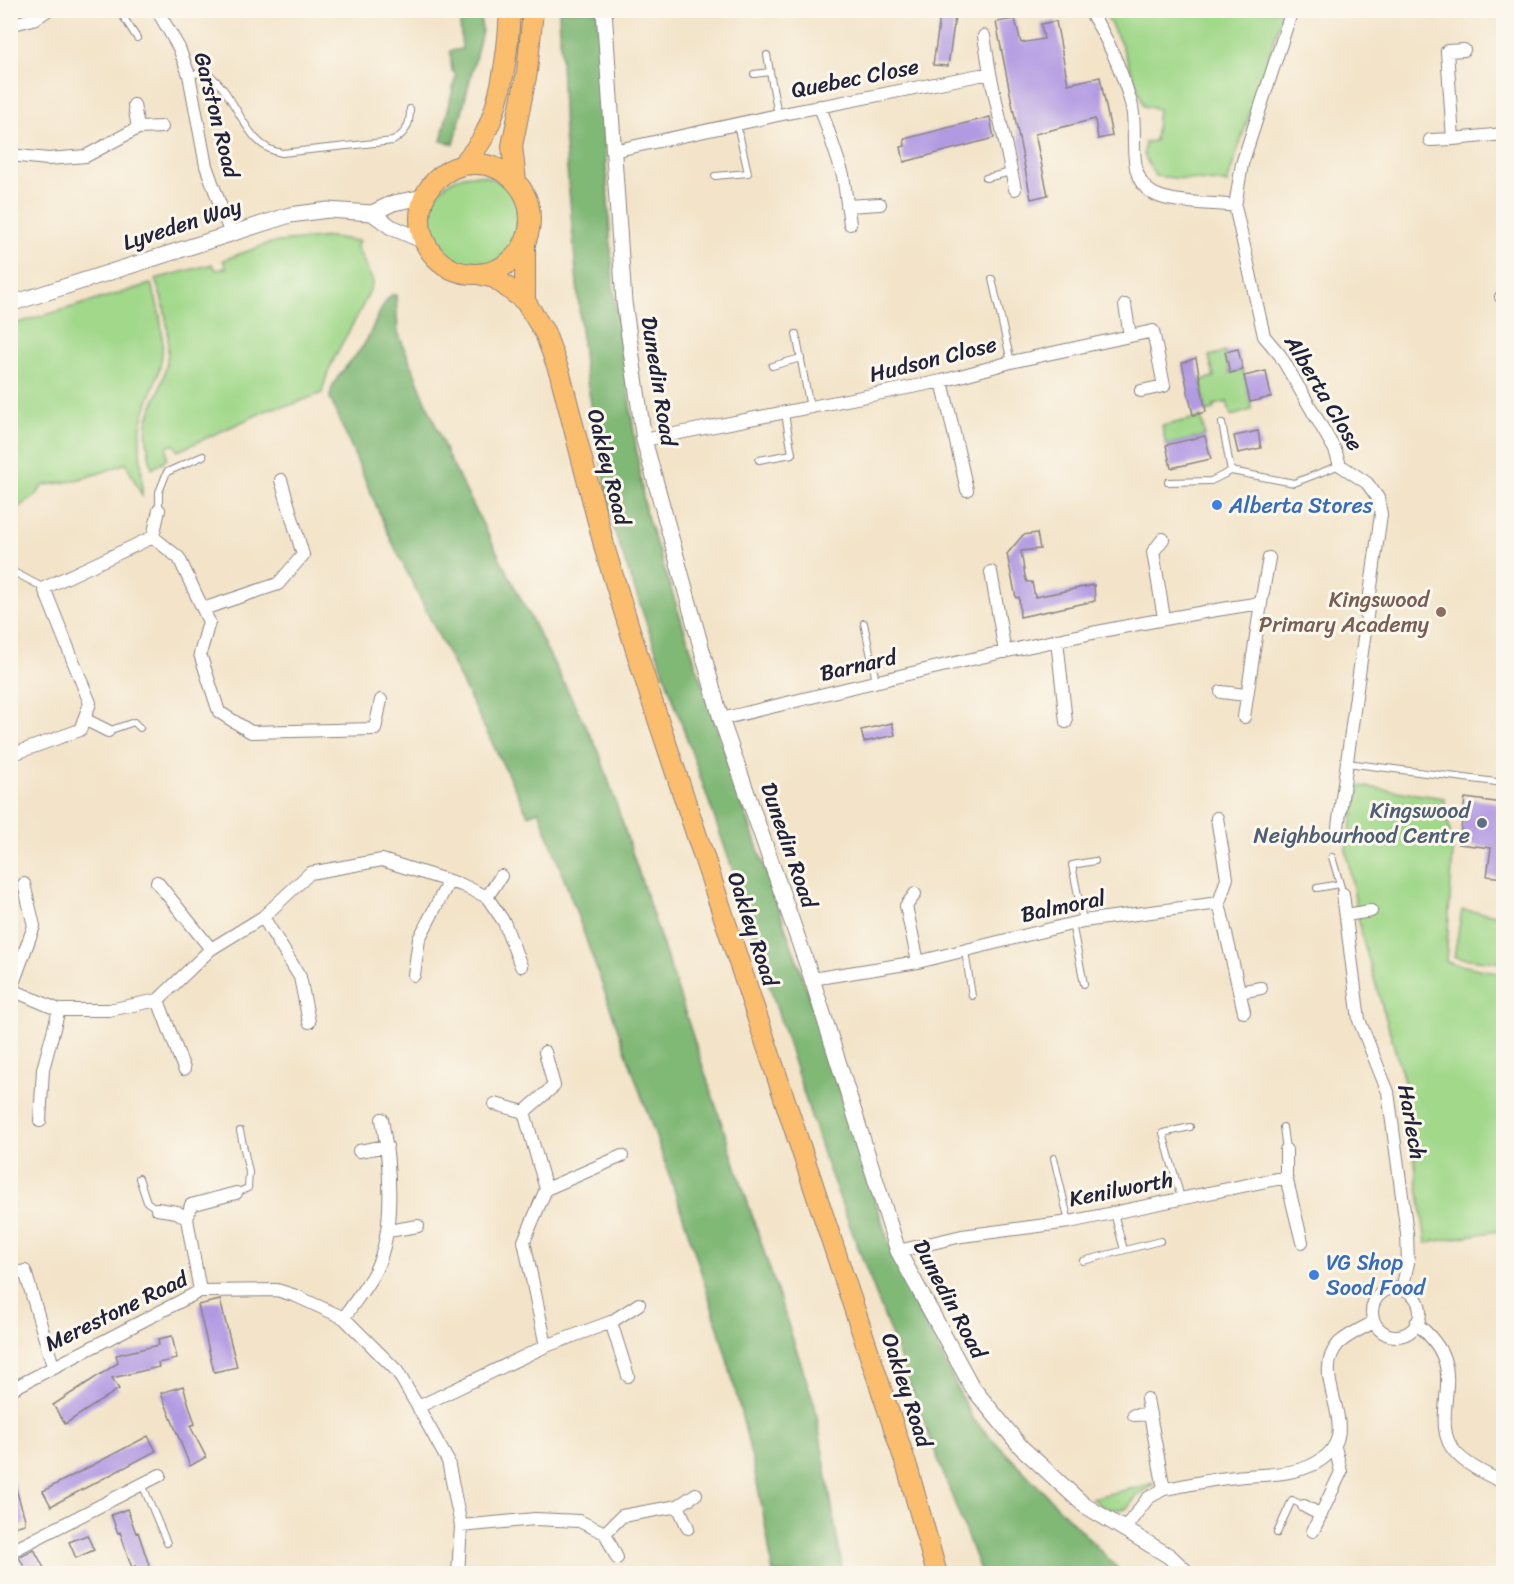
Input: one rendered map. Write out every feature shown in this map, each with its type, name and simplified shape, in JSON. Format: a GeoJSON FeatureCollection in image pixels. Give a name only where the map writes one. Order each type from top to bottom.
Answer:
{"type":"FeatureCollection","features":[{"type":"Feature","properties":{"kind":"main road"},"geometry":{"type":"LineString","coordinates":[[463,165],[484,137],[492,117],[499,90],[510,10]]}},
{"type":"Feature","properties":{"kind":"main road"},"geometry":{"type":"LineString","coordinates":[[516,181],[512,146],[527,72],[533,10]]}},
{"type":"Feature","properties":{"kind":"main road"},"geometry":{"type":"LineString","coordinates":[[525,243],[507,264],[482,274],[464,274],[447,268],[434,256],[424,241],[420,227],[424,197],[433,182],[447,171],[463,165],[482,164],[501,170],[516,181],[525,195],[530,210],[530,227],[525,243],[525,301]]}},
{"type":"Feature","properties":{"kind":"main road","name":"Oakley Road"},"geometry":{"type":"LineString","coordinates":[[482,274],[495,278],[525,301],[545,333],[560,374],[606,553],[647,684],[908,1470],[937,1574]]}},
{"type":"Feature","properties":{"kind":"street"},"geometry":{"type":"LineString","coordinates":[[10,25],[36,18],[48,10]]}},
{"type":"Feature","properties":{"kind":"street","name":"Garston Road"},"geometry":{"type":"LineString","coordinates":[[157,10],[179,48],[189,75],[206,166],[230,232]]}},
{"type":"Feature","properties":{"kind":"street","name":"Dunedin Road"},"geometry":{"type":"LineString","coordinates":[[604,10],[624,302],[644,440],[721,719],[812,979],[898,1251],[972,1387],[1021,1447],[1084,1505],[1169,1556],[1188,1574]]}},
{"type":"Feature","properties":{"kind":"street"},"geometry":{"type":"LineString","coordinates":[[1089,10],[1101,28],[1132,105],[1134,163],[1143,184],[1160,197],[1234,206]]}},
{"type":"Feature","properties":{"kind":"street","name":"Alberta Close"},"geometry":{"type":"LineString","coordinates":[[1292,10],[1242,164],[1234,206],[1264,336],[1280,355],[1335,450],[1340,465],[1367,483],[1378,498],[1381,514],[1338,827]]}},
{"type":"Feature","properties":{"kind":"street"},"geometry":{"type":"LineString","coordinates":[[984,36],[1015,189]]}},
{"type":"Feature","properties":{"kind":"street"},"geometry":{"type":"LineString","coordinates":[[1453,139],[1447,51],[1464,50]]}},
{"type":"Feature","properties":{"kind":"street","name":"Quebec Close"},"geometry":{"type":"LineString","coordinates":[[613,151],[820,106],[990,74]]}},
{"type":"Feature","properties":{"kind":"street"},"geometry":{"type":"LineString","coordinates":[[134,105],[138,128]]}},
{"type":"Feature","properties":{"kind":"street"},"geometry":{"type":"LineString","coordinates":[[820,106],[843,175],[850,224]]}},
{"type":"Feature","properties":{"kind":"street"},"geometry":{"type":"LineString","coordinates":[[10,155],[48,159],[86,156],[138,128],[162,127]]}},
{"type":"Feature","properties":{"kind":"street"},"geometry":{"type":"LineString","coordinates":[[1430,140],[1503,134]]}},
{"type":"Feature","properties":{"kind":"street","name":"Lyveden Way"},"geometry":{"type":"LineString","coordinates":[[10,304],[230,232],[308,212],[372,213],[393,203],[424,197]]}},
{"type":"Feature","properties":{"kind":"street"},"geometry":{"type":"LineString","coordinates":[[848,206],[880,204]]}},
{"type":"Feature","properties":{"kind":"street"},"geometry":{"type":"LineString","coordinates":[[372,213],[391,227],[424,241]]}},
{"type":"Feature","properties":{"kind":"street"},"geometry":{"type":"LineString","coordinates":[[1125,305],[1130,336]]}},
{"type":"Feature","properties":{"kind":"street","name":"Hudson Close"},"geometry":{"type":"LineString","coordinates":[[644,440],[785,414],[942,381],[1011,362],[1153,331],[1164,387],[1142,391]]}},
{"type":"Feature","properties":{"kind":"street"},"geometry":{"type":"LineString","coordinates":[[942,381],[967,490]]}},
{"type":"Feature","properties":{"kind":"street"},"geometry":{"type":"LineString","coordinates":[[203,609],[278,584],[303,555],[281,480]]}},
{"type":"Feature","properties":{"kind":"street"},"geometry":{"type":"LineString","coordinates":[[153,537],[159,510]]}},
{"type":"Feature","properties":{"kind":"street"},"geometry":{"type":"LineString","coordinates":[[153,537],[179,558],[210,622],[200,654],[219,712],[250,732],[375,729],[381,700]]}},
{"type":"Feature","properties":{"kind":"street"},"geometry":{"type":"LineString","coordinates":[[10,752],[19,752],[80,730],[90,703],[44,588],[153,537]]}},
{"type":"Feature","properties":{"kind":"street"},"geometry":{"type":"LineString","coordinates":[[1163,538],[1153,552],[1164,618]]}},
{"type":"Feature","properties":{"kind":"street"},"geometry":{"type":"LineString","coordinates":[[1244,717],[1269,558]]}},
{"type":"Feature","properties":{"kind":"street"},"geometry":{"type":"LineString","coordinates":[[991,572],[1005,652]]}},
{"type":"Feature","properties":{"kind":"street","name":"Barnard"},"geometry":{"type":"LineString","coordinates":[[721,719],[1057,640],[1164,618],[1261,603]]}},
{"type":"Feature","properties":{"kind":"street"},"geometry":{"type":"LineString","coordinates":[[1057,640],[1066,722]]}},
{"type":"Feature","properties":{"kind":"street"},"geometry":{"type":"LineString","coordinates":[[1221,692],[1246,695]]}},
{"type":"Feature","properties":{"kind":"street"},"geometry":{"type":"LineString","coordinates":[[84,718],[108,731]]}},
{"type":"Feature","properties":{"kind":"street"},"geometry":{"type":"LineString","coordinates":[[1217,818],[1227,878],[1219,903],[1244,1012]]}},
{"type":"Feature","properties":{"kind":"street"},"geometry":{"type":"LineString","coordinates":[[24,884],[34,926],[11,989],[59,1010],[109,1010],[158,1000],[212,950],[263,918],[310,873],[382,860],[449,881],[487,897],[504,922],[521,966]]}},
{"type":"Feature","properties":{"kind":"street"},"geometry":{"type":"LineString","coordinates":[[487,897],[501,876]]}},
{"type":"Feature","properties":{"kind":"street"},"geometry":{"type":"LineString","coordinates":[[414,975],[418,939],[449,881]]}},
{"type":"Feature","properties":{"kind":"street"},"geometry":{"type":"LineString","coordinates":[[157,882],[212,950]]}},
{"type":"Feature","properties":{"kind":"street","name":"Harlech"},"geometry":{"type":"LineString","coordinates":[[1341,889],[1359,1020],[1389,1092],[1407,1233],[1408,1263],[1402,1289]]}},
{"type":"Feature","properties":{"kind":"street"},"geometry":{"type":"LineString","coordinates":[[915,894],[906,906],[918,962]]}},
{"type":"Feature","properties":{"kind":"street","name":"Balmoral"},"geometry":{"type":"LineString","coordinates":[[812,979],[918,962],[1078,922],[1219,903]]}},
{"type":"Feature","properties":{"kind":"street"},"geometry":{"type":"LineString","coordinates":[[1346,915],[1371,911]]}},
{"type":"Feature","properties":{"kind":"street"},"geometry":{"type":"LineString","coordinates":[[263,918],[300,977],[309,1022]]}},
{"type":"Feature","properties":{"kind":"street"},"geometry":{"type":"LineString","coordinates":[[1239,992],[1261,988]]}},
{"type":"Feature","properties":{"kind":"street"},"geometry":{"type":"LineString","coordinates":[[158,1000],[184,1069]]}},
{"type":"Feature","properties":{"kind":"street"},"geometry":{"type":"LineString","coordinates":[[40,1121],[43,1069],[59,1010]]}},
{"type":"Feature","properties":{"kind":"street"},"geometry":{"type":"LineString","coordinates":[[524,1112],[554,1086],[545,1052]]}},
{"type":"Feature","properties":{"kind":"street"},"geometry":{"type":"LineString","coordinates":[[495,1104],[524,1112]]}},
{"type":"Feature","properties":{"kind":"street"},"geometry":{"type":"LineString","coordinates":[[524,1112],[546,1189],[524,1240],[546,1346]]}},
{"type":"Feature","properties":{"kind":"street"},"geometry":{"type":"LineString","coordinates":[[344,1318],[375,1270],[388,1231],[387,1146],[382,1119]]}},
{"type":"Feature","properties":{"kind":"street"},"geometry":{"type":"LineString","coordinates":[[359,1151],[387,1146]]}},
{"type":"Feature","properties":{"kind":"street"},"geometry":{"type":"LineString","coordinates":[[1286,1150],[1287,1177],[1302,1242]]}},
{"type":"Feature","properties":{"kind":"street"},"geometry":{"type":"LineString","coordinates":[[546,1189],[622,1156]]}},
{"type":"Feature","properties":{"kind":"street","name":"Kenilworth"},"geometry":{"type":"LineString","coordinates":[[898,1251],[962,1236],[1070,1222],[1287,1177]]}},
{"type":"Feature","properties":{"kind":"street"},"geometry":{"type":"LineString","coordinates":[[200,1291],[187,1219],[191,1205],[236,1193]]}},
{"type":"Feature","properties":{"kind":"street"},"geometry":{"type":"LineString","coordinates":[[157,1209],[177,1212],[187,1219]]}},
{"type":"Feature","properties":{"kind":"street"},"geometry":{"type":"LineString","coordinates":[[388,1231],[418,1226]]}},
{"type":"Feature","properties":{"kind":"street"},"geometry":{"type":"LineString","coordinates":[[10,1275],[25,1271],[53,1366]]}},
{"type":"Feature","properties":{"kind":"street"},"geometry":{"type":"LineString","coordinates":[[1394,1288],[1402,1289],[1409,1292],[1418,1302],[1419,1317],[1412,1329],[1399,1335],[1384,1333],[1374,1322],[1372,1307],[1380,1294],[1394,1288]]}},
{"type":"Feature","properties":{"kind":"street","name":"Merestone Road"},"geometry":{"type":"LineString","coordinates":[[10,1390],[200,1291],[277,1290],[344,1318],[397,1371],[447,1461],[461,1526],[458,1574]]}},
{"type":"Feature","properties":{"kind":"street"},"geometry":{"type":"LineString","coordinates":[[418,1407],[546,1346],[611,1322],[639,1304]]}},
{"type":"Feature","properties":{"kind":"street"},"geometry":{"type":"LineString","coordinates":[[611,1322],[628,1376]]}},
{"type":"Feature","properties":{"kind":"street"},"geometry":{"type":"LineString","coordinates":[[1313,1531],[1341,1472],[1335,1447],[1339,1424],[1329,1372],[1331,1358],[1338,1344],[1350,1334],[1374,1322]]}},
{"type":"Feature","properties":{"kind":"street"},"geometry":{"type":"LineString","coordinates":[[1416,1323],[1431,1336],[1444,1357],[1447,1370],[1446,1437],[1451,1446],[1467,1462],[1503,1483]]}},
{"type":"Feature","properties":{"kind":"street"},"geometry":{"type":"LineString","coordinates":[[1147,1399],[1164,1489]]}},
{"type":"Feature","properties":{"kind":"street"},"geometry":{"type":"LineString","coordinates":[[1134,1415],[1150,1414]]}},
{"type":"Feature","properties":{"kind":"street"},"geometry":{"type":"LineString","coordinates":[[1125,1528],[1148,1498],[1164,1489],[1305,1468],[1317,1462],[1335,1447]]}},
{"type":"Feature","properties":{"kind":"street"},"geometry":{"type":"LineString","coordinates":[[10,1552],[160,1475]]}},
{"type":"Feature","properties":{"kind":"street"},"geometry":{"type":"LineString","coordinates":[[605,1533],[622,1516],[678,1506],[696,1494]]}},
{"type":"Feature","properties":{"kind":"street"},"geometry":{"type":"LineString","coordinates":[[678,1506],[687,1528]]}},
{"type":"Feature","properties":{"kind":"street"},"geometry":{"type":"LineString","coordinates":[[1304,1506],[1321,1515]]}},
{"type":"Feature","properties":{"kind":"street"},"geometry":{"type":"LineString","coordinates":[[461,1526],[535,1519],[579,1521],[605,1533],[617,1558]]}},
{"type":"Feature","properties":{"kind":"lane"},"geometry":{"type":"LineString","coordinates":[[118,10],[137,39]]}},
{"type":"Feature","properties":{"kind":"lane"},"geometry":{"type":"LineString","coordinates":[[767,55],[778,115]]}},
{"type":"Feature","properties":{"kind":"lane"},"geometry":{"type":"LineString","coordinates":[[189,75],[205,72],[214,77],[230,97],[260,145],[270,152],[282,153],[393,141],[405,133],[410,123],[411,109]]}},
{"type":"Feature","properties":{"kind":"lane"},"geometry":{"type":"LineString","coordinates":[[754,74],[770,72]]}},
{"type":"Feature","properties":{"kind":"lane"},"geometry":{"type":"LineString","coordinates":[[715,177],[748,173],[737,124]]}},
{"type":"Feature","properties":{"kind":"lane"},"geometry":{"type":"LineString","coordinates":[[986,178],[1011,172]]}},
{"type":"Feature","properties":{"kind":"lane"},"geometry":{"type":"LineString","coordinates":[[992,279],[1011,362]]}},
{"type":"Feature","properties":{"kind":"lane"},"geometry":{"type":"LineString","coordinates":[[796,333],[810,408]]}},
{"type":"Feature","properties":{"kind":"lane"},"geometry":{"type":"LineString","coordinates":[[772,366],[801,358]]}},
{"type":"Feature","properties":{"kind":"lane"},"geometry":{"type":"LineString","coordinates":[[759,460],[792,454],[785,414]]}},
{"type":"Feature","properties":{"kind":"lane"},"geometry":{"type":"LineString","coordinates":[[1222,423],[1231,471]]}},
{"type":"Feature","properties":{"kind":"lane"},"geometry":{"type":"LineString","coordinates":[[159,510],[159,492],[168,472],[203,456]]}},
{"type":"Feature","properties":{"kind":"lane"},"geometry":{"type":"LineString","coordinates":[[1168,482],[1211,481],[1231,471],[1294,483],[1340,465]]}},
{"type":"Feature","properties":{"kind":"lane"},"geometry":{"type":"LineString","coordinates":[[10,570],[44,588]]}},
{"type":"Feature","properties":{"kind":"lane"},"geometry":{"type":"LineString","coordinates":[[864,623],[876,682]]}},
{"type":"Feature","properties":{"kind":"lane"},"geometry":{"type":"LineString","coordinates":[[108,731],[134,722],[140,728]]}},
{"type":"Feature","properties":{"kind":"lane"},"geometry":{"type":"LineString","coordinates":[[1346,763],[1503,783]]}},
{"type":"Feature","properties":{"kind":"lane"},"geometry":{"type":"LineString","coordinates":[[1317,888],[1341,889],[1332,857]]}},
{"type":"Feature","properties":{"kind":"lane"},"geometry":{"type":"LineString","coordinates":[[1084,984],[1072,865],[1095,861]]}},
{"type":"Feature","properties":{"kind":"lane"},"geometry":{"type":"LineString","coordinates":[[965,950],[972,996]]}},
{"type":"Feature","properties":{"kind":"lane"},"geometry":{"type":"LineString","coordinates":[[1181,1199],[1163,1133],[1190,1127]]}},
{"type":"Feature","properties":{"kind":"lane"},"geometry":{"type":"LineString","coordinates":[[1283,1127],[1286,1150]]}},
{"type":"Feature","properties":{"kind":"lane"},"geometry":{"type":"LineString","coordinates":[[236,1193],[248,1188],[249,1173],[240,1131]]}},
{"type":"Feature","properties":{"kind":"lane"},"geometry":{"type":"LineString","coordinates":[[1054,1158],[1070,1222]]}},
{"type":"Feature","properties":{"kind":"lane"},"geometry":{"type":"LineString","coordinates":[[139,1178],[147,1202],[157,1209]]}},
{"type":"Feature","properties":{"kind":"lane"},"geometry":{"type":"LineString","coordinates":[[1113,1213],[1124,1250]]}},
{"type":"Feature","properties":{"kind":"lane"},"geometry":{"type":"LineString","coordinates":[[1083,1261],[1160,1241]]}},
{"type":"Feature","properties":{"kind":"lane"},"geometry":{"type":"LineString","coordinates":[[142,1484],[167,1543]]}},
{"type":"Feature","properties":{"kind":"lane"},"geometry":{"type":"LineString","coordinates":[[1277,1533],[1292,1500],[1304,1506]]}},
{"type":"Feature","properties":{"kind":"green space"},"geometry":{"type":"Polygon","coordinates":[[[459,11],[480,11],[482,31],[454,144],[441,141],[456,75],[452,71],[450,51],[462,49],[459,11]]]}},
{"type":"Feature","properties":{"kind":"green space"},"geometry":{"type":"Polygon","coordinates":[[[559,11],[597,11],[613,284],[645,510],[737,789],[817,1018],[893,1256],[972,1418],[1122,1573],[981,1573],[824,1157],[731,865],[614,530],[584,365],[564,133],[559,11]]]}},
{"type":"Feature","properties":{"kind":"green space"},"geometry":{"type":"Polygon","coordinates":[[[1104,11],[1283,11],[1227,183],[1155,176],[1144,155],[1145,142],[1155,141],[1158,109],[1144,106],[1122,46],[1104,11]]]}},
{"type":"Feature","properties":{"kind":"green space"},"geometry":{"type":"Polygon","coordinates":[[[474,175],[492,178],[507,188],[517,203],[520,221],[517,239],[507,254],[492,264],[474,267],[456,264],[441,254],[431,239],[428,221],[431,203],[441,188],[456,178],[474,175]]]}},
{"type":"Feature","properties":{"kind":"green space"},"geometry":{"type":"Polygon","coordinates":[[[329,237],[360,241],[356,245],[373,282],[361,310],[338,350],[322,393],[291,405],[272,408],[178,451],[174,444],[167,447],[167,459],[152,469],[147,440],[147,423],[164,374],[168,346],[164,306],[155,279],[212,264],[216,270],[226,268],[223,260],[270,243],[329,237]]]}},
{"type":"Feature","properties":{"kind":"green space"},"geometry":{"type":"Polygon","coordinates":[[[151,284],[158,305],[163,348],[159,370],[141,427],[142,496],[126,463],[86,477],[43,485],[37,494],[11,513],[11,325],[151,284]]]}},
{"type":"Feature","properties":{"kind":"green space"},"geometry":{"type":"Polygon","coordinates":[[[391,295],[396,295],[398,332],[448,456],[599,752],[815,1406],[843,1573],[773,1573],[750,1449],[700,1267],[660,1148],[539,811],[528,815],[391,540],[330,398],[334,384],[363,346],[382,307],[391,295]]]}},
{"type":"Feature","properties":{"kind":"green space"},"geometry":{"type":"Polygon","coordinates":[[[1225,352],[1230,373],[1243,370],[1252,410],[1231,416],[1227,402],[1214,405],[1214,410],[1206,412],[1201,380],[1214,377],[1209,356],[1225,352]]]}},
{"type":"Feature","properties":{"kind":"green space"},"geometry":{"type":"Polygon","coordinates":[[[1201,417],[1205,436],[1166,445],[1162,426],[1201,417]]]}},
{"type":"Feature","properties":{"kind":"green space"},"geometry":{"type":"Polygon","coordinates":[[[1360,786],[1444,798],[1453,850],[1446,962],[1503,974],[1503,1230],[1426,1243],[1403,1077],[1362,937],[1346,849],[1360,786]]]}},
{"type":"Feature","properties":{"kind":"green space"},"geometry":{"type":"Polygon","coordinates":[[[1462,910],[1503,916],[1503,963],[1454,957],[1462,910]]]}},
{"type":"Feature","properties":{"kind":"green space"},"geometry":{"type":"Polygon","coordinates":[[[1155,1483],[1139,1494],[1126,1509],[1106,1509],[1091,1498],[1155,1483]]]}},
{"type":"Feature","properties":{"kind":"building"},"geometry":{"type":"Polygon","coordinates":[[[941,10],[956,10],[948,66],[933,65],[941,10]]]}},
{"type":"Feature","properties":{"kind":"building"},"geometry":{"type":"Polygon","coordinates":[[[1015,19],[1021,43],[1044,39],[1041,24],[1056,21],[1068,84],[1100,77],[1112,136],[1098,139],[1095,119],[1035,134],[1048,195],[1031,199],[996,22],[1015,19]]]}},
{"type":"Feature","properties":{"kind":"building"},"geometry":{"type":"Polygon","coordinates":[[[990,117],[994,138],[904,162],[901,147],[905,146],[904,139],[990,117]]]}},
{"type":"Feature","properties":{"kind":"building"},"geometry":{"type":"Polygon","coordinates":[[[1238,349],[1243,370],[1230,373],[1225,352],[1238,349]]]}},
{"type":"Feature","properties":{"kind":"building"},"geometry":{"type":"Polygon","coordinates":[[[1196,358],[1206,412],[1193,415],[1182,363],[1196,358]]]}},
{"type":"Feature","properties":{"kind":"building"},"geometry":{"type":"Polygon","coordinates":[[[1266,371],[1271,397],[1250,402],[1244,376],[1266,371]]]}},
{"type":"Feature","properties":{"kind":"building"},"geometry":{"type":"Polygon","coordinates":[[[1258,431],[1261,448],[1238,453],[1234,436],[1258,431]]]}},
{"type":"Feature","properties":{"kind":"building"},"geometry":{"type":"Polygon","coordinates":[[[1205,436],[1211,459],[1171,468],[1166,445],[1205,436]]]}},
{"type":"Feature","properties":{"kind":"building"},"geometry":{"type":"Polygon","coordinates":[[[1037,533],[1040,549],[1021,551],[1025,576],[1027,582],[1032,582],[1035,597],[1094,585],[1095,601],[1020,617],[1019,597],[1016,598],[1007,554],[1023,535],[1037,533]]]}},
{"type":"Feature","properties":{"kind":"building"},"geometry":{"type":"Polygon","coordinates":[[[892,723],[895,735],[864,742],[861,730],[892,723]]]}},
{"type":"Feature","properties":{"kind":"building","name":"Kingswood Neighbourhood Centre"},"geometry":{"type":"Polygon","coordinates":[[[1465,798],[1503,803],[1503,878],[1487,876],[1491,848],[1459,844],[1465,798]]]}},
{"type":"Feature","properties":{"kind":"building"},"geometry":{"type":"Polygon","coordinates":[[[220,1300],[237,1367],[214,1372],[198,1305],[220,1300]]]}},
{"type":"Feature","properties":{"kind":"building"},"geometry":{"type":"Polygon","coordinates":[[[172,1336],[177,1359],[158,1363],[159,1367],[112,1378],[119,1389],[65,1424],[53,1405],[118,1363],[116,1355],[159,1345],[158,1339],[172,1336]]]}},
{"type":"Feature","properties":{"kind":"building"},"geometry":{"type":"Polygon","coordinates":[[[183,1386],[195,1424],[190,1426],[206,1457],[190,1466],[161,1393],[183,1386]]]}},
{"type":"Feature","properties":{"kind":"building"},"geometry":{"type":"Polygon","coordinates":[[[148,1436],[156,1451],[51,1506],[43,1491],[148,1436]]]}},
{"type":"Feature","properties":{"kind":"building"},"geometry":{"type":"Polygon","coordinates":[[[10,1482],[14,1482],[25,1524],[10,1528],[10,1482]]]}},
{"type":"Feature","properties":{"kind":"building"},"geometry":{"type":"Polygon","coordinates":[[[127,1509],[136,1533],[138,1532],[152,1574],[138,1574],[135,1566],[132,1568],[120,1532],[118,1533],[111,1515],[127,1509]]]}},
{"type":"Feature","properties":{"kind":"building"},"geometry":{"type":"Polygon","coordinates":[[[87,1535],[94,1550],[76,1558],[69,1542],[87,1535]]]}},
{"type":"Feature","properties":{"kind":"building"},"geometry":{"type":"Polygon","coordinates":[[[34,1549],[47,1574],[28,1574],[19,1557],[34,1549]]]}},
{"type":"Feature","properties":{"kind":"place","name":"Alberta Stores"},"geometry":{"type":"Point","coordinates":[1217,505]}},
{"type":"Feature","properties":{"kind":"place","name":"Kingswood Primary Academy"},"geometry":{"type":"Point","coordinates":[1441,612]}},
{"type":"Feature","properties":{"kind":"place","name":"Kingswood Neighbourhood Centre"},"geometry":{"type":"Point","coordinates":[1482,823]}},
{"type":"Feature","properties":{"kind":"place","name":"VG Shop Sood Food"},"geometry":{"type":"Point","coordinates":[1314,1275]}}]}
